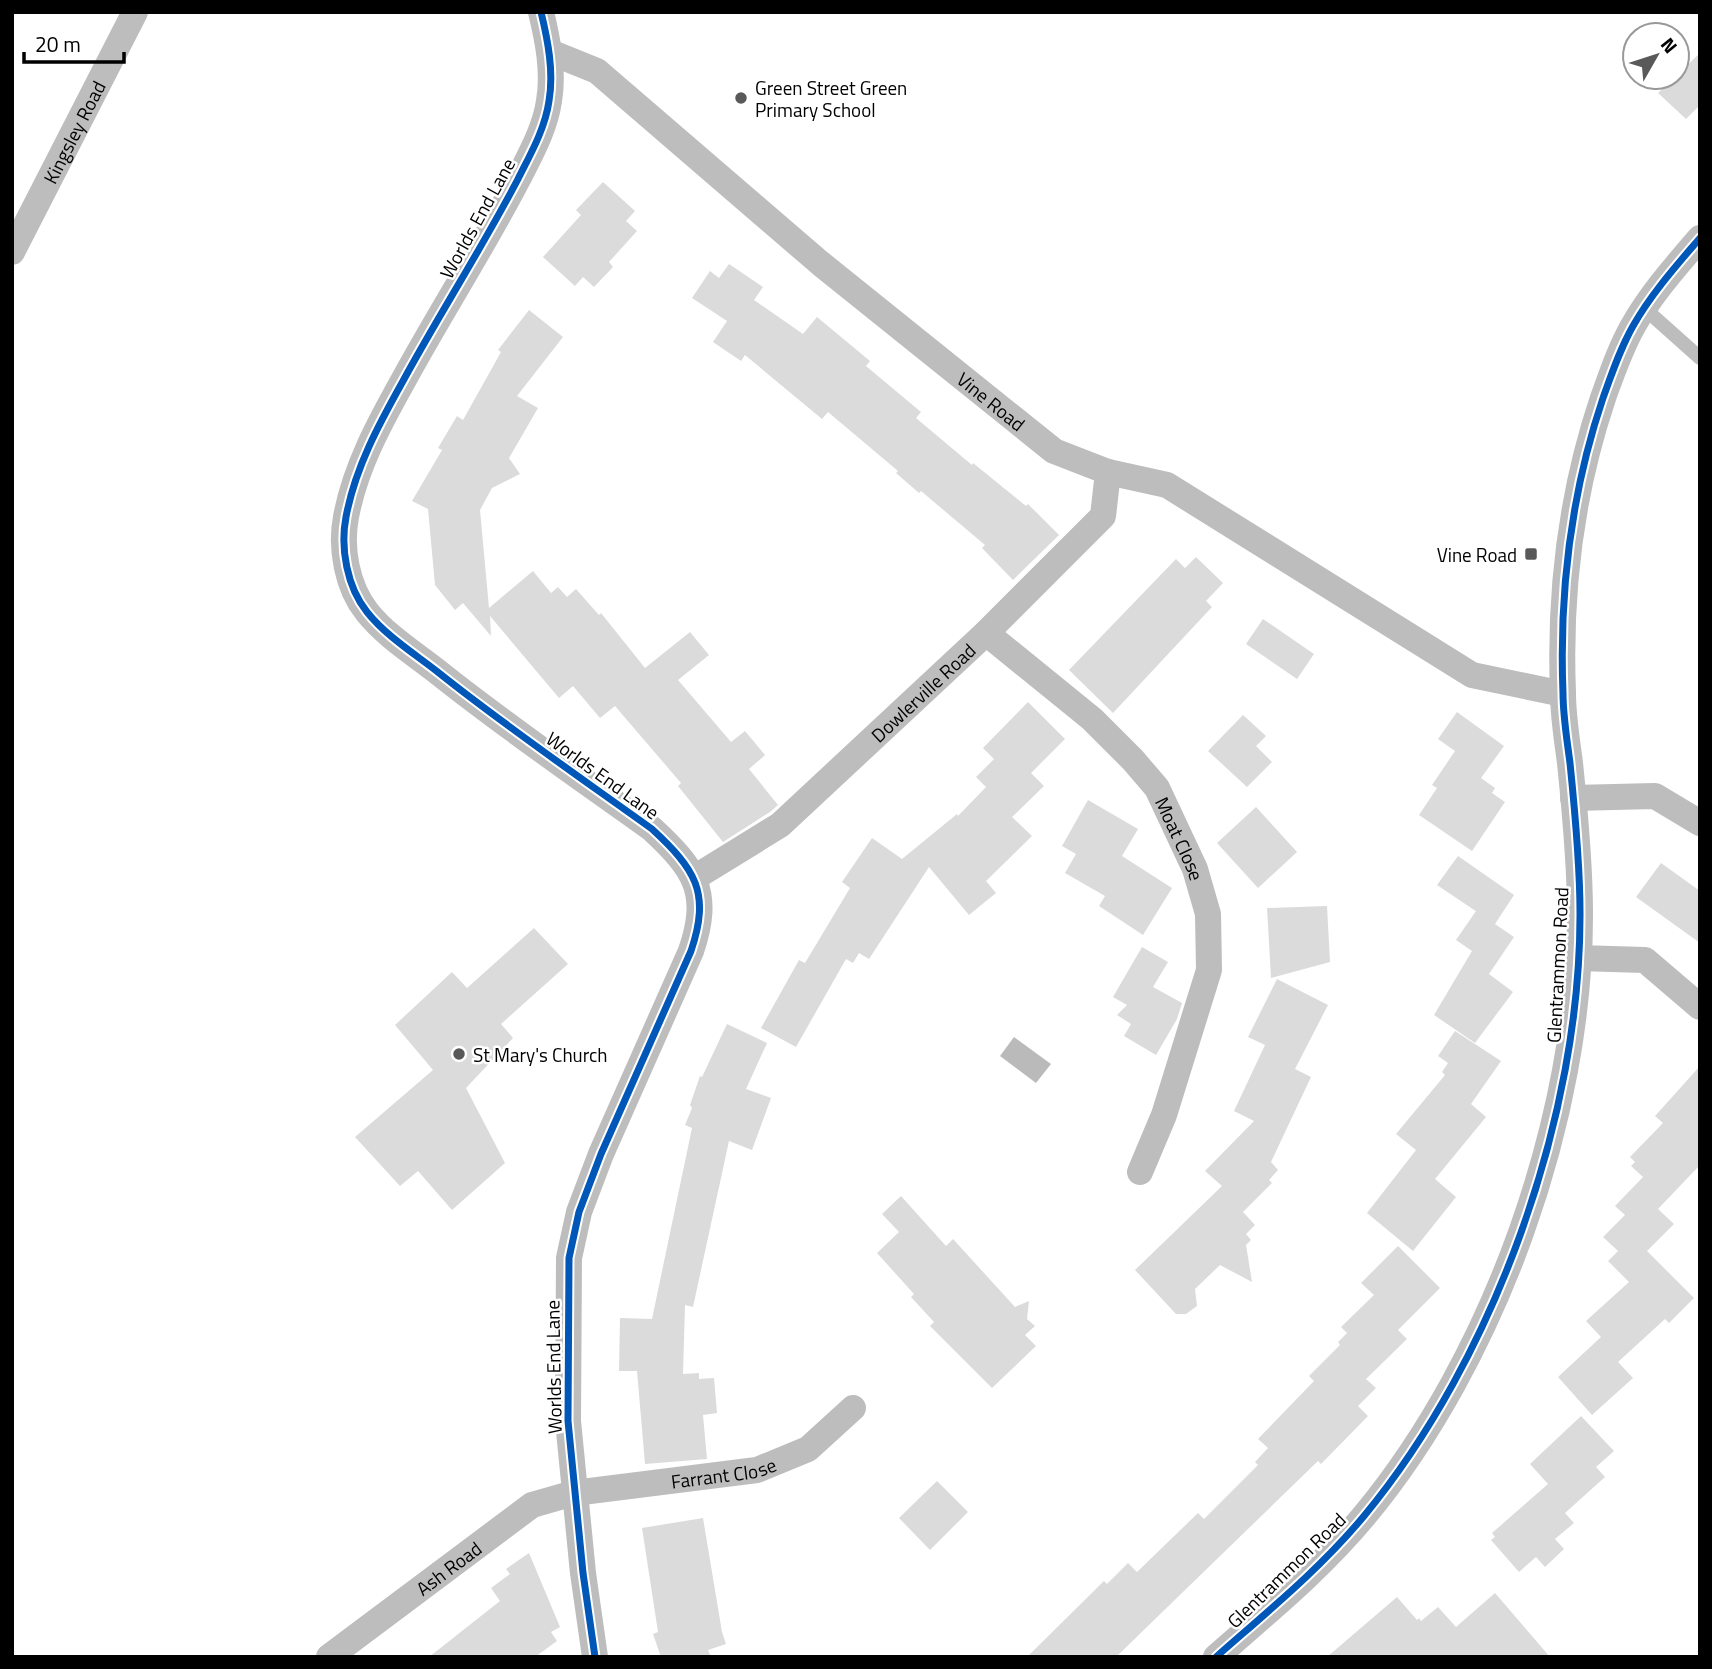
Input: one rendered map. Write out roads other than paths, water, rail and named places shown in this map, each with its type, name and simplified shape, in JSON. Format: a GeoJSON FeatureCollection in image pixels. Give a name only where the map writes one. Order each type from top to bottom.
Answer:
{"type":"FeatureCollection","features":[{"type":"Feature","properties":{"kind":"street","name":"Kingsley Road"},"geometry":{"type":"LineString","coordinates":[[12,252],[135,12]]}},
{"type":"Feature","properties":{"kind":"street","name":"Worlds End Lane"},"geometry":{"type":"LineString","coordinates":[[541,12],[550,52],[549,101],[536,142],[498,216],[413,362],[365,453],[346,517],[345,557],[356,594],[366,611],[383,629],[469,697],[652,829],[672,848],[694,878],[700,895],[697,933],[601,1154],[579,1212],[569,1258],[568,1421],[574,1493],[595,1657]]}},
{"type":"Feature","properties":{"kind":"street","name":"Vine Road"},"geometry":{"type":"LineString","coordinates":[[550,52],[597,71],[820,263],[1054,451],[1108,472],[1167,485],[1472,675],[1563,694]]}},
{"type":"Feature","properties":{"kind":"street","name":"Glentrammon Road"},"geometry":{"type":"LineString","coordinates":[[1216,1657],[1308,1575],[1365,1515],[1439,1407],[1476,1338],[1516,1242],[1558,1112],[1574,1018],[1580,912],[1563,694],[1568,545],[1573,508],[1590,437],[1622,348],[1644,308],[1700,238]]}},
{"type":"Feature","properties":{"kind":"street","name":"Dowlerville Road"},"geometry":{"type":"LineString","coordinates":[[694,878],[780,825],[986,633],[1103,516],[1108,472]]}},
{"type":"Feature","properties":{"kind":"street","name":"Moat Close"},"geometry":{"type":"LineString","coordinates":[[986,633],[1091,719],[1157,788],[1195,869],[1208,914],[1209,970],[1164,1115],[1140,1172]]}},
{"type":"Feature","properties":{"kind":"street"},"geometry":{"type":"LineString","coordinates":[[1573,799],[1656,796],[1700,823]]}},
{"type":"Feature","properties":{"kind":"street"},"geometry":{"type":"LineString","coordinates":[[1578,958],[1645,960],[1700,1007]]}},
{"type":"Feature","properties":{"kind":"street","name":"Farrant Close"},"geometry":{"type":"LineString","coordinates":[[574,1493],[757,1470],[808,1449],[853,1408]]}},
{"type":"Feature","properties":{"kind":"street","name":"Ash Road"},"geometry":{"type":"LineString","coordinates":[[329,1657],[532,1505],[574,1493]]}},
{"type":"Feature","properties":{"kind":"lane"},"geometry":{"type":"LineString","coordinates":[[1644,308],[1700,358]]}},
{"type":"Feature","properties":{"kind":"place","name":"Green Street Green Primary School"},"geometry":{"type":"Point","coordinates":[741,98]}},
{"type":"Feature","properties":{"kind":"place","name":"Vine Road"},"geometry":{"type":"Point","coordinates":[1531,554]}},
{"type":"Feature","properties":{"kind":"place","name":"St Mary's Church"},"geometry":{"type":"Point","coordinates":[459,1054]}}]}
